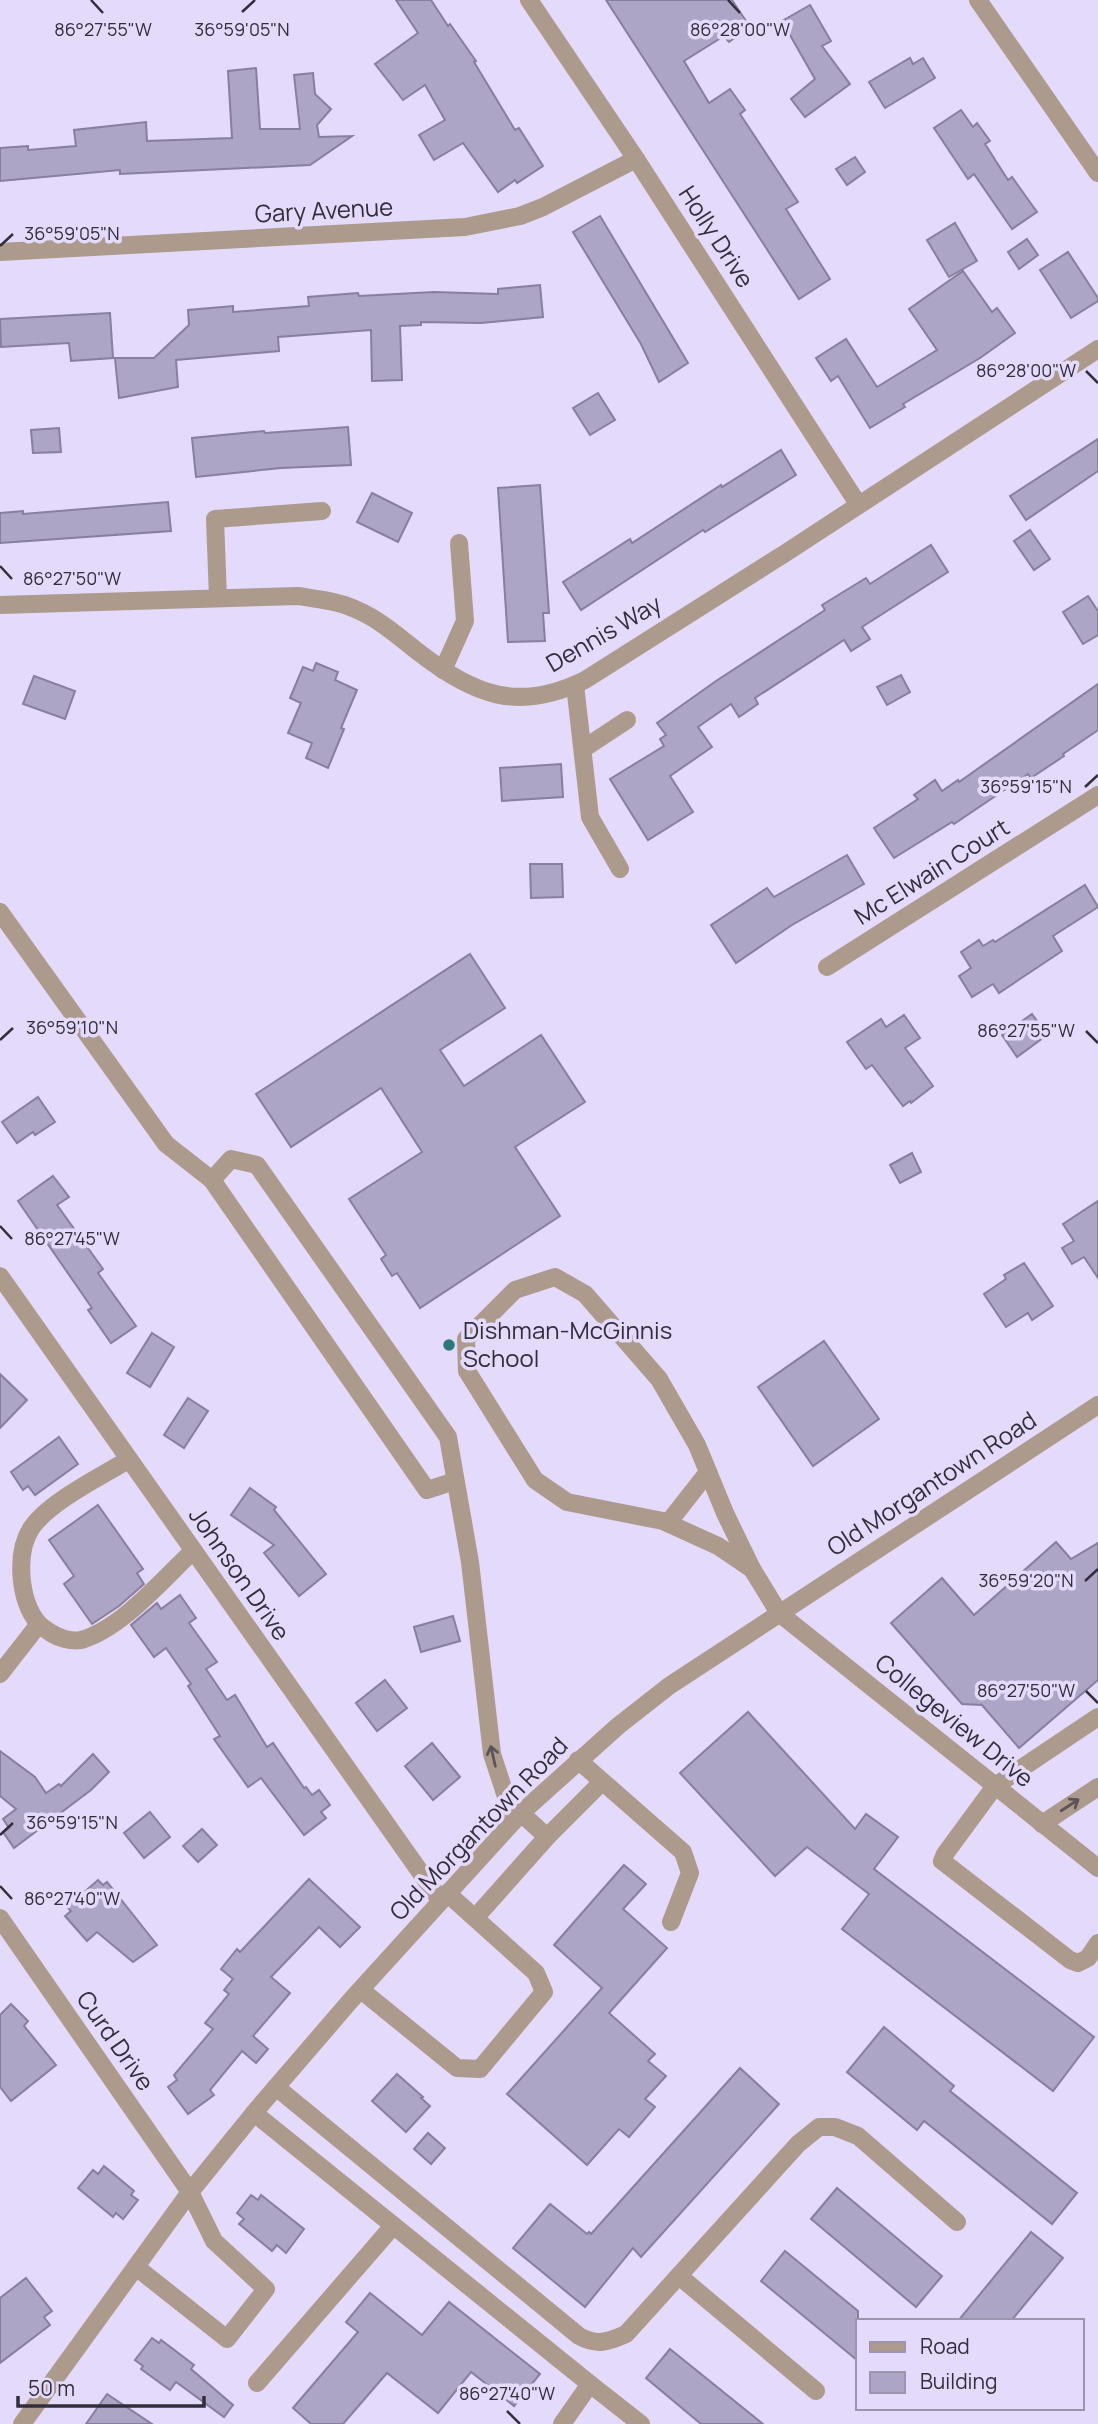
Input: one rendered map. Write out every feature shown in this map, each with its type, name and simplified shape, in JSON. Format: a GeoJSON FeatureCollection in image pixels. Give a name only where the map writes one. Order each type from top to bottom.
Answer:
{"type":"FeatureCollection","features":[{"type":"Feature","properties":{"kind":"street","name":"Holly Drive"},"geometry":{"type":"LineString","coordinates":[[529,0],[636,159],[858,504]]}},
{"type":"Feature","properties":{"kind":"street"},"geometry":{"type":"LineString","coordinates":[[978,0],[1098,173]]}},
{"type":"Feature","properties":{"kind":"street","name":"Gary Avenue"},"geometry":{"type":"LineString","coordinates":[[0,252],[466,227],[520,216],[543,207],[636,159]]}},
{"type":"Feature","properties":{"kind":"street","name":"Dennis Way"},"geometry":{"type":"LineString","coordinates":[[0,605],[298,596],[356,609],[382,624],[443,670],[480,690],[507,697],[534,698],[575,685],[784,554],[1098,349]]}},
{"type":"Feature","properties":{"kind":"street"},"geometry":{"type":"LineString","coordinates":[[218,598],[215,519],[322,511]]}},
{"type":"Feature","properties":{"kind":"street"},"geometry":{"type":"LineString","coordinates":[[443,670],[465,621],[459,543]]}},
{"type":"Feature","properties":{"kind":"street"},"geometry":{"type":"LineString","coordinates":[[575,685],[590,817],[620,869]]}},
{"type":"Feature","properties":{"kind":"street"},"geometry":{"type":"LineString","coordinates":[[583,749],[627,720]]}},
{"type":"Feature","properties":{"kind":"street","name":"Mc Elwain Court"},"geometry":{"type":"LineString","coordinates":[[827,967],[1098,795]]}},
{"type":"Feature","properties":{"kind":"street"},"geometry":{"type":"LineString","coordinates":[[0,912],[166,1144],[212,1180],[427,1490],[455,1481]]}},
{"type":"Feature","properties":{"kind":"street"},"geometry":{"type":"LineString","coordinates":[[212,1180],[231,1158],[257,1166],[448,1437],[470,1562],[492,1755],[518,1817],[547,1837]]}},
{"type":"Feature","properties":{"kind":"street","name":"Johnson Drive"},"geometry":{"type":"LineString","coordinates":[[0,1276],[193,1551],[444,1896],[475,1918],[536,1973],[544,1992],[480,2069],[457,2068],[361,1990]]}},
{"type":"Feature","properties":{"kind":"street","name":"Collegeview Drive"},"geometry":{"type":"LineString","coordinates":[[752,1569],[718,1546],[668,1523],[567,1502],[535,1480],[467,1371],[466,1339],[515,1290],[555,1277],[585,1294],[659,1379],[697,1445],[752,1569],[779,1613],[1098,1868]]}},
{"type":"Feature","properties":{"kind":"street","name":"Old Morgantown Road"},"geometry":{"type":"LineString","coordinates":[[22,2424],[190,2192],[254,2113],[444,1896],[518,1817],[578,1760],[669,1686],[1098,1405]]}},
{"type":"Feature","properties":{"kind":"street"},"geometry":{"type":"LineString","coordinates":[[128,1460],[46,1511],[31,1529],[23,1547],[22,1574],[26,1602],[38,1624],[59,1638],[78,1641],[101,1633],[126,1614],[193,1551]]}},
{"type":"Feature","properties":{"kind":"street"},"geometry":{"type":"LineString","coordinates":[[668,1523],[708,1472]]}},
{"type":"Feature","properties":{"kind":"street"},"geometry":{"type":"LineString","coordinates":[[0,1674],[38,1624]]}},
{"type":"Feature","properties":{"kind":"street"},"geometry":{"type":"LineString","coordinates":[[1098,1717],[995,1786],[942,1861],[1070,1960],[1078,1963],[1087,1958],[1098,1943]]}},
{"type":"Feature","properties":{"kind":"street"},"geometry":{"type":"LineString","coordinates":[[578,1760],[683,1852],[690,1873],[671,1922]]}},
{"type":"Feature","properties":{"kind":"street"},"geometry":{"type":"LineString","coordinates":[[475,1918],[547,1837],[602,1782]]}},
{"type":"Feature","properties":{"kind":"street"},"geometry":{"type":"LineString","coordinates":[[1042,1824],[1098,1787]]}},
{"type":"Feature","properties":{"kind":"street","name":"Curd Drive"},"geometry":{"type":"LineString","coordinates":[[0,1918],[190,2192],[214,2241],[266,2290],[227,2339],[136,2267]]}},
{"type":"Feature","properties":{"kind":"street"},"geometry":{"type":"LineString","coordinates":[[276,2087],[579,2336],[591,2342],[607,2343],[626,2334],[798,2144],[820,2127],[835,2127],[858,2136],[957,2222]]}},
{"type":"Feature","properties":{"kind":"street"},"geometry":{"type":"LineString","coordinates":[[254,2113],[641,2424]]}},
{"type":"Feature","properties":{"kind":"street"},"geometry":{"type":"LineString","coordinates":[[257,2383],[393,2226]]}},
{"type":"Feature","properties":{"kind":"street"},"geometry":{"type":"LineString","coordinates":[[679,2276],[816,2391]]}},
{"type":"Feature","properties":{"kind":"street"},"geometry":{"type":"LineString","coordinates":[[562,2424],[590,2384]]}},
{"type":"Feature","properties":{"kind":"building"},"geometry":{"type":"Polygon","coordinates":[[[396,0],[431,0],[476,61],[474,62],[515,130],[519,128],[543,166],[498,192],[463,143],[434,160],[419,135],[445,120],[425,85],[403,100],[375,64],[418,33],[396,0]]]}},
{"type":"Feature","properties":{"kind":"building"},"geometry":{"type":"Polygon","coordinates":[[[606,0],[732,0],[750,27],[729,42],[724,36],[684,61],[709,103],[730,89],[745,110],[740,114],[798,202],[786,209],[830,279],[799,299],[606,0]]]}},
{"type":"Feature","properties":{"kind":"building"},"geometry":{"type":"Polygon","coordinates":[[[810,5],[831,41],[822,46],[850,84],[805,117],[791,99],[815,79],[782,21],[810,5]]]}},
{"type":"Feature","properties":{"kind":"building"},"geometry":{"type":"Polygon","coordinates":[[[910,58],[913,64],[923,58],[935,78],[885,108],[869,82],[910,58]]]}},
{"type":"Feature","properties":{"kind":"building"},"geometry":{"type":"Polygon","coordinates":[[[256,68],[260,129],[300,129],[294,75],[313,73],[315,94],[331,109],[317,125],[319,137],[352,136],[310,165],[120,174],[120,170],[0,181],[0,148],[28,146],[28,150],[76,146],[74,130],[146,122],[147,141],[232,138],[228,71],[256,68]]]}},
{"type":"Feature","properties":{"kind":"building"},"geometry":{"type":"Polygon","coordinates":[[[961,110],[973,127],[977,123],[990,141],[985,144],[1008,180],[1012,177],[1037,212],[1012,229],[974,174],[968,179],[934,128],[961,110]]]}},
{"type":"Feature","properties":{"kind":"building"},"geometry":{"type":"Polygon","coordinates":[[[855,157],[865,172],[847,185],[836,169],[855,157]]]}},
{"type":"Feature","properties":{"kind":"building"},"geometry":{"type":"Polygon","coordinates":[[[600,216],[688,363],[659,382],[641,344],[573,232],[600,216]]]}},
{"type":"Feature","properties":{"kind":"building"},"geometry":{"type":"Polygon","coordinates":[[[955,223],[977,261],[949,277],[927,240],[955,223]]]}},
{"type":"Feature","properties":{"kind":"building"},"geometry":{"type":"Polygon","coordinates":[[[1027,239],[1038,255],[1019,269],[1008,252],[1027,239]]]}},
{"type":"Feature","properties":{"kind":"building"},"geometry":{"type":"Polygon","coordinates":[[[1068,252],[1098,298],[1098,301],[1071,318],[1040,270],[1068,252]]]}},
{"type":"Feature","properties":{"kind":"building"},"geometry":{"type":"Polygon","coordinates":[[[963,271],[992,312],[997,308],[1015,333],[870,428],[838,376],[831,381],[816,358],[846,339],[877,387],[937,350],[909,309],[963,271]]]}},
{"type":"Feature","properties":{"kind":"building"},"geometry":{"type":"Polygon","coordinates":[[[540,285],[543,317],[481,323],[421,322],[421,325],[400,326],[402,380],[372,381],[371,330],[278,337],[279,351],[176,360],[178,387],[119,398],[115,358],[154,358],[189,325],[188,310],[233,306],[233,312],[309,306],[308,297],[358,293],[359,296],[434,292],[498,294],[498,289],[540,285]]]}},
{"type":"Feature","properties":{"kind":"building"},"geometry":{"type":"Polygon","coordinates":[[[110,313],[113,358],[71,361],[69,343],[1,347],[0,319],[110,313]]]}},
{"type":"Feature","properties":{"kind":"building"},"geometry":{"type":"Polygon","coordinates":[[[598,393],[615,420],[590,435],[573,408],[598,393]]]}},
{"type":"Feature","properties":{"kind":"building"},"geometry":{"type":"Polygon","coordinates":[[[348,427],[351,465],[281,468],[196,477],[192,438],[348,427]]]}},
{"type":"Feature","properties":{"kind":"building"},"geometry":{"type":"Polygon","coordinates":[[[59,428],[61,452],[33,453],[31,430],[59,428]]]}},
{"type":"Feature","properties":{"kind":"building"},"geometry":{"type":"Polygon","coordinates":[[[1098,439],[1098,471],[1026,520],[1010,496],[1098,439]]]}},
{"type":"Feature","properties":{"kind":"building"},"geometry":{"type":"Polygon","coordinates":[[[781,450],[796,475],[705,532],[703,530],[581,610],[563,582],[630,539],[632,543],[781,450]]]}},
{"type":"Feature","properties":{"kind":"building"},"geometry":{"type":"Polygon","coordinates":[[[540,485],[549,613],[543,613],[545,641],[508,642],[498,488],[540,485]]]}},
{"type":"Feature","properties":{"kind":"building"},"geometry":{"type":"Polygon","coordinates":[[[372,493],[412,513],[398,542],[357,522],[372,493]]]}},
{"type":"Feature","properties":{"kind":"building"},"geometry":{"type":"Polygon","coordinates":[[[168,502],[171,531],[0,543],[0,513],[23,511],[23,514],[168,502]]]}},
{"type":"Feature","properties":{"kind":"building"},"geometry":{"type":"Polygon","coordinates":[[[1030,530],[1050,559],[1034,570],[1014,541],[1030,530]]]}},
{"type":"Feature","properties":{"kind":"building"},"geometry":{"type":"Polygon","coordinates":[[[931,545],[948,572],[862,627],[870,639],[851,651],[844,640],[755,698],[758,704],[739,717],[731,704],[698,727],[712,747],[670,776],[693,812],[648,840],[610,779],[664,746],[660,739],[666,735],[657,723],[825,610],[822,605],[866,578],[870,584],[931,545]]]}},
{"type":"Feature","properties":{"kind":"building"},"geometry":{"type":"Polygon","coordinates":[[[1088,596],[1098,611],[1098,635],[1083,644],[1063,612],[1088,596]]]}},
{"type":"Feature","properties":{"kind":"building"},"geometry":{"type":"Polygon","coordinates":[[[316,663],[338,672],[335,680],[357,690],[328,768],[306,758],[312,743],[288,733],[301,703],[290,698],[303,667],[313,671],[316,663]]]}},
{"type":"Feature","properties":{"kind":"building"},"geometry":{"type":"Polygon","coordinates":[[[901,675],[910,692],[887,705],[877,687],[901,675]]]}},
{"type":"Feature","properties":{"kind":"building"},"geometry":{"type":"Polygon","coordinates":[[[34,676],[75,691],[65,719],[23,704],[34,676]]]}},
{"type":"Feature","properties":{"kind":"building"},"geometry":{"type":"Polygon","coordinates":[[[1098,684],[1098,730],[1031,778],[1028,774],[954,824],[952,822],[894,858],[874,828],[918,799],[914,795],[935,780],[942,791],[958,780],[959,782],[1098,684]]]}},
{"type":"Feature","properties":{"kind":"building"},"geometry":{"type":"Polygon","coordinates":[[[561,764],[563,797],[502,801],[500,768],[561,764]]]}},
{"type":"Feature","properties":{"kind":"building"},"geometry":{"type":"Polygon","coordinates":[[[847,855],[864,884],[792,925],[736,963],[711,925],[767,888],[774,897],[847,855]]]}},
{"type":"Feature","properties":{"kind":"building"},"geometry":{"type":"Polygon","coordinates":[[[530,864],[562,864],[563,897],[531,898],[530,864]]]}},
{"type":"Feature","properties":{"kind":"building"},"geometry":{"type":"Polygon","coordinates":[[[1085,885],[1098,907],[1053,936],[1062,951],[999,993],[993,984],[972,997],[959,976],[971,968],[961,952],[979,940],[983,946],[993,940],[995,942],[1085,885]]]}},
{"type":"Feature","properties":{"kind":"building"},"geometry":{"type":"Polygon","coordinates":[[[470,954],[505,1008],[440,1050],[464,1086],[541,1035],[585,1102],[515,1147],[560,1216],[420,1308],[397,1273],[392,1276],[381,1259],[386,1255],[349,1199],[422,1152],[381,1088],[291,1147],[256,1094],[470,954]]]}},
{"type":"Feature","properties":{"kind":"building"},"geometry":{"type":"Polygon","coordinates":[[[1032,1014],[1047,1035],[1017,1057],[1002,1035],[1032,1014]]]}},
{"type":"Feature","properties":{"kind":"building"},"geometry":{"type":"Polygon","coordinates":[[[904,1015],[920,1038],[905,1048],[933,1086],[903,1106],[872,1065],[866,1069],[847,1042],[881,1019],[886,1027],[904,1015]]]}},
{"type":"Feature","properties":{"kind":"building"},"geometry":{"type":"Polygon","coordinates":[[[38,1097],[55,1122],[17,1143],[2,1122],[38,1097]]]}},
{"type":"Feature","properties":{"kind":"building"},"geometry":{"type":"Polygon","coordinates":[[[912,1153],[921,1172],[900,1183],[890,1165],[912,1153]]]}},
{"type":"Feature","properties":{"kind":"building"},"geometry":{"type":"Polygon","coordinates":[[[53,1176],[69,1197],[57,1205],[103,1269],[98,1273],[136,1326],[111,1343],[88,1310],[92,1308],[18,1201],[53,1176]]]}},
{"type":"Feature","properties":{"kind":"building"},"geometry":{"type":"Polygon","coordinates":[[[1098,1201],[1098,1278],[1084,1257],[1072,1264],[1062,1248],[1074,1241],[1063,1224],[1098,1201]]]}},
{"type":"Feature","properties":{"kind":"building"},"geometry":{"type":"Polygon","coordinates":[[[1024,1263],[1053,1306],[1032,1320],[1028,1313],[1006,1327],[984,1294],[1006,1279],[1004,1275],[1024,1263]]]}},
{"type":"Feature","properties":{"kind":"building"},"geometry":{"type":"Polygon","coordinates":[[[152,1333],[174,1347],[150,1387],[127,1373],[152,1333]]]}},
{"type":"Feature","properties":{"kind":"building"},"geometry":{"type":"Polygon","coordinates":[[[824,1341],[879,1419],[813,1466],[758,1387],[824,1341]]]}},
{"type":"Feature","properties":{"kind":"building"},"geometry":{"type":"Polygon","coordinates":[[[0,1374],[27,1400],[0,1428],[0,1374]]]}},
{"type":"Feature","properties":{"kind":"building"},"geometry":{"type":"Polygon","coordinates":[[[188,1398],[208,1411],[184,1448],[164,1435],[188,1398]]]}},
{"type":"Feature","properties":{"kind":"building"},"geometry":{"type":"Polygon","coordinates":[[[59,1437],[78,1464],[35,1495],[28,1486],[23,1490],[11,1472],[59,1437]]]}},
{"type":"Feature","properties":{"kind":"building"},"geometry":{"type":"Polygon","coordinates":[[[250,1488],[276,1507],[274,1510],[326,1574],[299,1596],[264,1553],[274,1545],[231,1515],[250,1488]]]}},
{"type":"Feature","properties":{"kind":"building"},"geometry":{"type":"Polygon","coordinates":[[[98,1505],[143,1569],[137,1573],[144,1584],[119,1606],[92,1624],[64,1584],[74,1576],[49,1540],[98,1505]]]}},
{"type":"Feature","properties":{"kind":"building"},"geometry":{"type":"Polygon","coordinates":[[[1056,1542],[1071,1559],[1098,1543],[1098,1680],[1019,1748],[982,1705],[962,1704],[891,1623],[942,1578],[974,1615],[1056,1542]]]}},
{"type":"Feature","properties":{"kind":"building"},"geometry":{"type":"Polygon","coordinates":[[[180,1595],[196,1618],[189,1623],[217,1662],[206,1669],[227,1700],[235,1695],[267,1747],[273,1743],[304,1788],[312,1795],[319,1790],[330,1805],[321,1812],[326,1818],[304,1835],[261,1778],[248,1787],[214,1739],[220,1736],[188,1686],[191,1684],[166,1648],[154,1657],[131,1625],[157,1603],[161,1609],[180,1595]]]}},
{"type":"Feature","properties":{"kind":"building"},"geometry":{"type":"Polygon","coordinates":[[[453,1616],[460,1641],[421,1652],[414,1627],[453,1616]]]}},
{"type":"Feature","properties":{"kind":"building"},"geometry":{"type":"Polygon","coordinates":[[[385,1680],[407,1708],[377,1731],[356,1703],[385,1680]]]}},
{"type":"Feature","properties":{"kind":"building"},"geometry":{"type":"Polygon","coordinates":[[[748,1712],[855,1829],[866,1814],[898,1837],[874,1869],[1094,2037],[1053,2091],[842,1929],[869,1894],[807,1847],[775,1876],[680,1773],[748,1712]]]}},
{"type":"Feature","properties":{"kind":"building"},"geometry":{"type":"Polygon","coordinates":[[[432,1743],[460,1777],[433,1800],[405,1766],[432,1743]]]}},
{"type":"Feature","properties":{"kind":"building"},"geometry":{"type":"Polygon","coordinates":[[[0,1751],[35,1777],[46,1793],[59,1784],[61,1786],[93,1754],[109,1772],[91,1790],[14,1848],[3,1832],[9,1828],[3,1819],[16,1809],[0,1796],[0,1751]]]}},
{"type":"Feature","properties":{"kind":"building"},"geometry":{"type":"Polygon","coordinates":[[[150,1812],[170,1837],[144,1858],[124,1833],[150,1812]]]}},
{"type":"Feature","properties":{"kind":"building"},"geometry":{"type":"Polygon","coordinates":[[[202,1829],[217,1845],[198,1862],[183,1846],[202,1829]]]}},
{"type":"Feature","properties":{"kind":"building"},"geometry":{"type":"Polygon","coordinates":[[[624,1865],[646,1884],[623,1909],[667,1948],[609,2013],[655,2054],[648,2061],[666,2076],[645,2099],[655,2107],[629,2137],[619,2129],[587,2165],[507,2094],[602,1988],[554,1945],[624,1865]]]}},
{"type":"Feature","properties":{"kind":"building"},"geometry":{"type":"Polygon","coordinates":[[[309,1879],[360,1927],[340,1947],[319,1927],[271,1977],[290,1993],[253,2036],[268,2049],[256,2063],[242,2051],[210,2090],[214,2095],[188,2114],[168,2087],[177,2080],[174,2075],[213,2029],[205,2023],[229,1994],[224,1990],[233,1979],[221,1969],[237,1949],[240,1952],[309,1879]]]}},
{"type":"Feature","properties":{"kind":"building"},"geometry":{"type":"Polygon","coordinates":[[[98,1880],[103,1885],[107,1882],[157,1945],[133,1962],[97,1932],[87,1941],[65,1916],[71,1911],[67,1907],[98,1880]]]}},
{"type":"Feature","properties":{"kind":"building"},"geometry":{"type":"Polygon","coordinates":[[[11,2004],[28,2021],[24,2026],[56,2065],[11,2101],[0,2087],[0,2015],[11,2004]]]}},
{"type":"Feature","properties":{"kind":"building"},"geometry":{"type":"Polygon","coordinates":[[[884,2027],[954,2086],[950,2091],[1077,2193],[1052,2224],[924,2121],[917,2130],[847,2072],[884,2027]]]}},
{"type":"Feature","properties":{"kind":"building"},"geometry":{"type":"Polygon","coordinates":[[[740,2068],[779,2104],[641,2257],[633,2248],[585,2307],[513,2248],[550,2204],[587,2234],[591,2234],[740,2068]]]}},
{"type":"Feature","properties":{"kind":"building"},"geometry":{"type":"Polygon","coordinates":[[[397,2074],[430,2106],[406,2132],[372,2101],[397,2074]]]}},
{"type":"Feature","properties":{"kind":"building"},"geometry":{"type":"Polygon","coordinates":[[[428,2133],[445,2148],[431,2164],[414,2149],[428,2133]]]}},
{"type":"Feature","properties":{"kind":"building"},"geometry":{"type":"Polygon","coordinates":[[[104,2166],[134,2191],[131,2195],[138,2200],[123,2219],[116,2213],[113,2217],[78,2188],[93,2170],[98,2174],[104,2166]]]}},
{"type":"Feature","properties":{"kind":"building"},"geometry":{"type":"Polygon","coordinates":[[[837,2188],[942,2276],[916,2307],[811,2219],[837,2188]]]}},
{"type":"Feature","properties":{"kind":"building"},"geometry":{"type":"Polygon","coordinates":[[[251,2195],[258,2200],[261,2195],[304,2229],[286,2253],[277,2245],[272,2251],[239,2224],[244,2219],[237,2213],[251,2195]]]}},
{"type":"Feature","properties":{"kind":"building"},"geometry":{"type":"Polygon","coordinates":[[[1031,2232],[1063,2258],[1013,2319],[960,2319],[1031,2232]]]}},
{"type":"Feature","properties":{"kind":"building"},"geometry":{"type":"Polygon","coordinates":[[[785,2251],[858,2311],[856,2359],[761,2281],[785,2251]]]}},
{"type":"Feature","properties":{"kind":"building"},"geometry":{"type":"Polygon","coordinates":[[[26,2278],[52,2311],[44,2317],[50,2325],[0,2363],[0,2298],[26,2278]]]}},
{"type":"Feature","properties":{"kind":"building"},"geometry":{"type":"Polygon","coordinates":[[[370,2293],[422,2335],[449,2302],[540,2374],[514,2406],[471,2372],[438,2413],[387,2373],[343,2424],[311,2424],[293,2408],[358,2332],[346,2322],[370,2293]]]}},
{"type":"Feature","properties":{"kind":"building"},"geometry":{"type":"Polygon","coordinates":[[[152,2338],[159,2343],[161,2340],[194,2365],[191,2369],[233,2405],[224,2417],[176,2382],[170,2390],[141,2369],[143,2366],[135,2360],[152,2338]]]}},
{"type":"Feature","properties":{"kind":"building"},"geometry":{"type":"Polygon","coordinates":[[[670,2349],[763,2424],[701,2424],[646,2378],[670,2349]]]}},
{"type":"Feature","properties":{"kind":"building"},"geometry":{"type":"Polygon","coordinates":[[[107,2394],[152,2424],[86,2424],[107,2394]]]}},
{"type":"Feature","properties":{"kind":"place","name":"Dishman-McGinnis School"},"geometry":{"type":"Point","coordinates":[449,1345]}}]}
